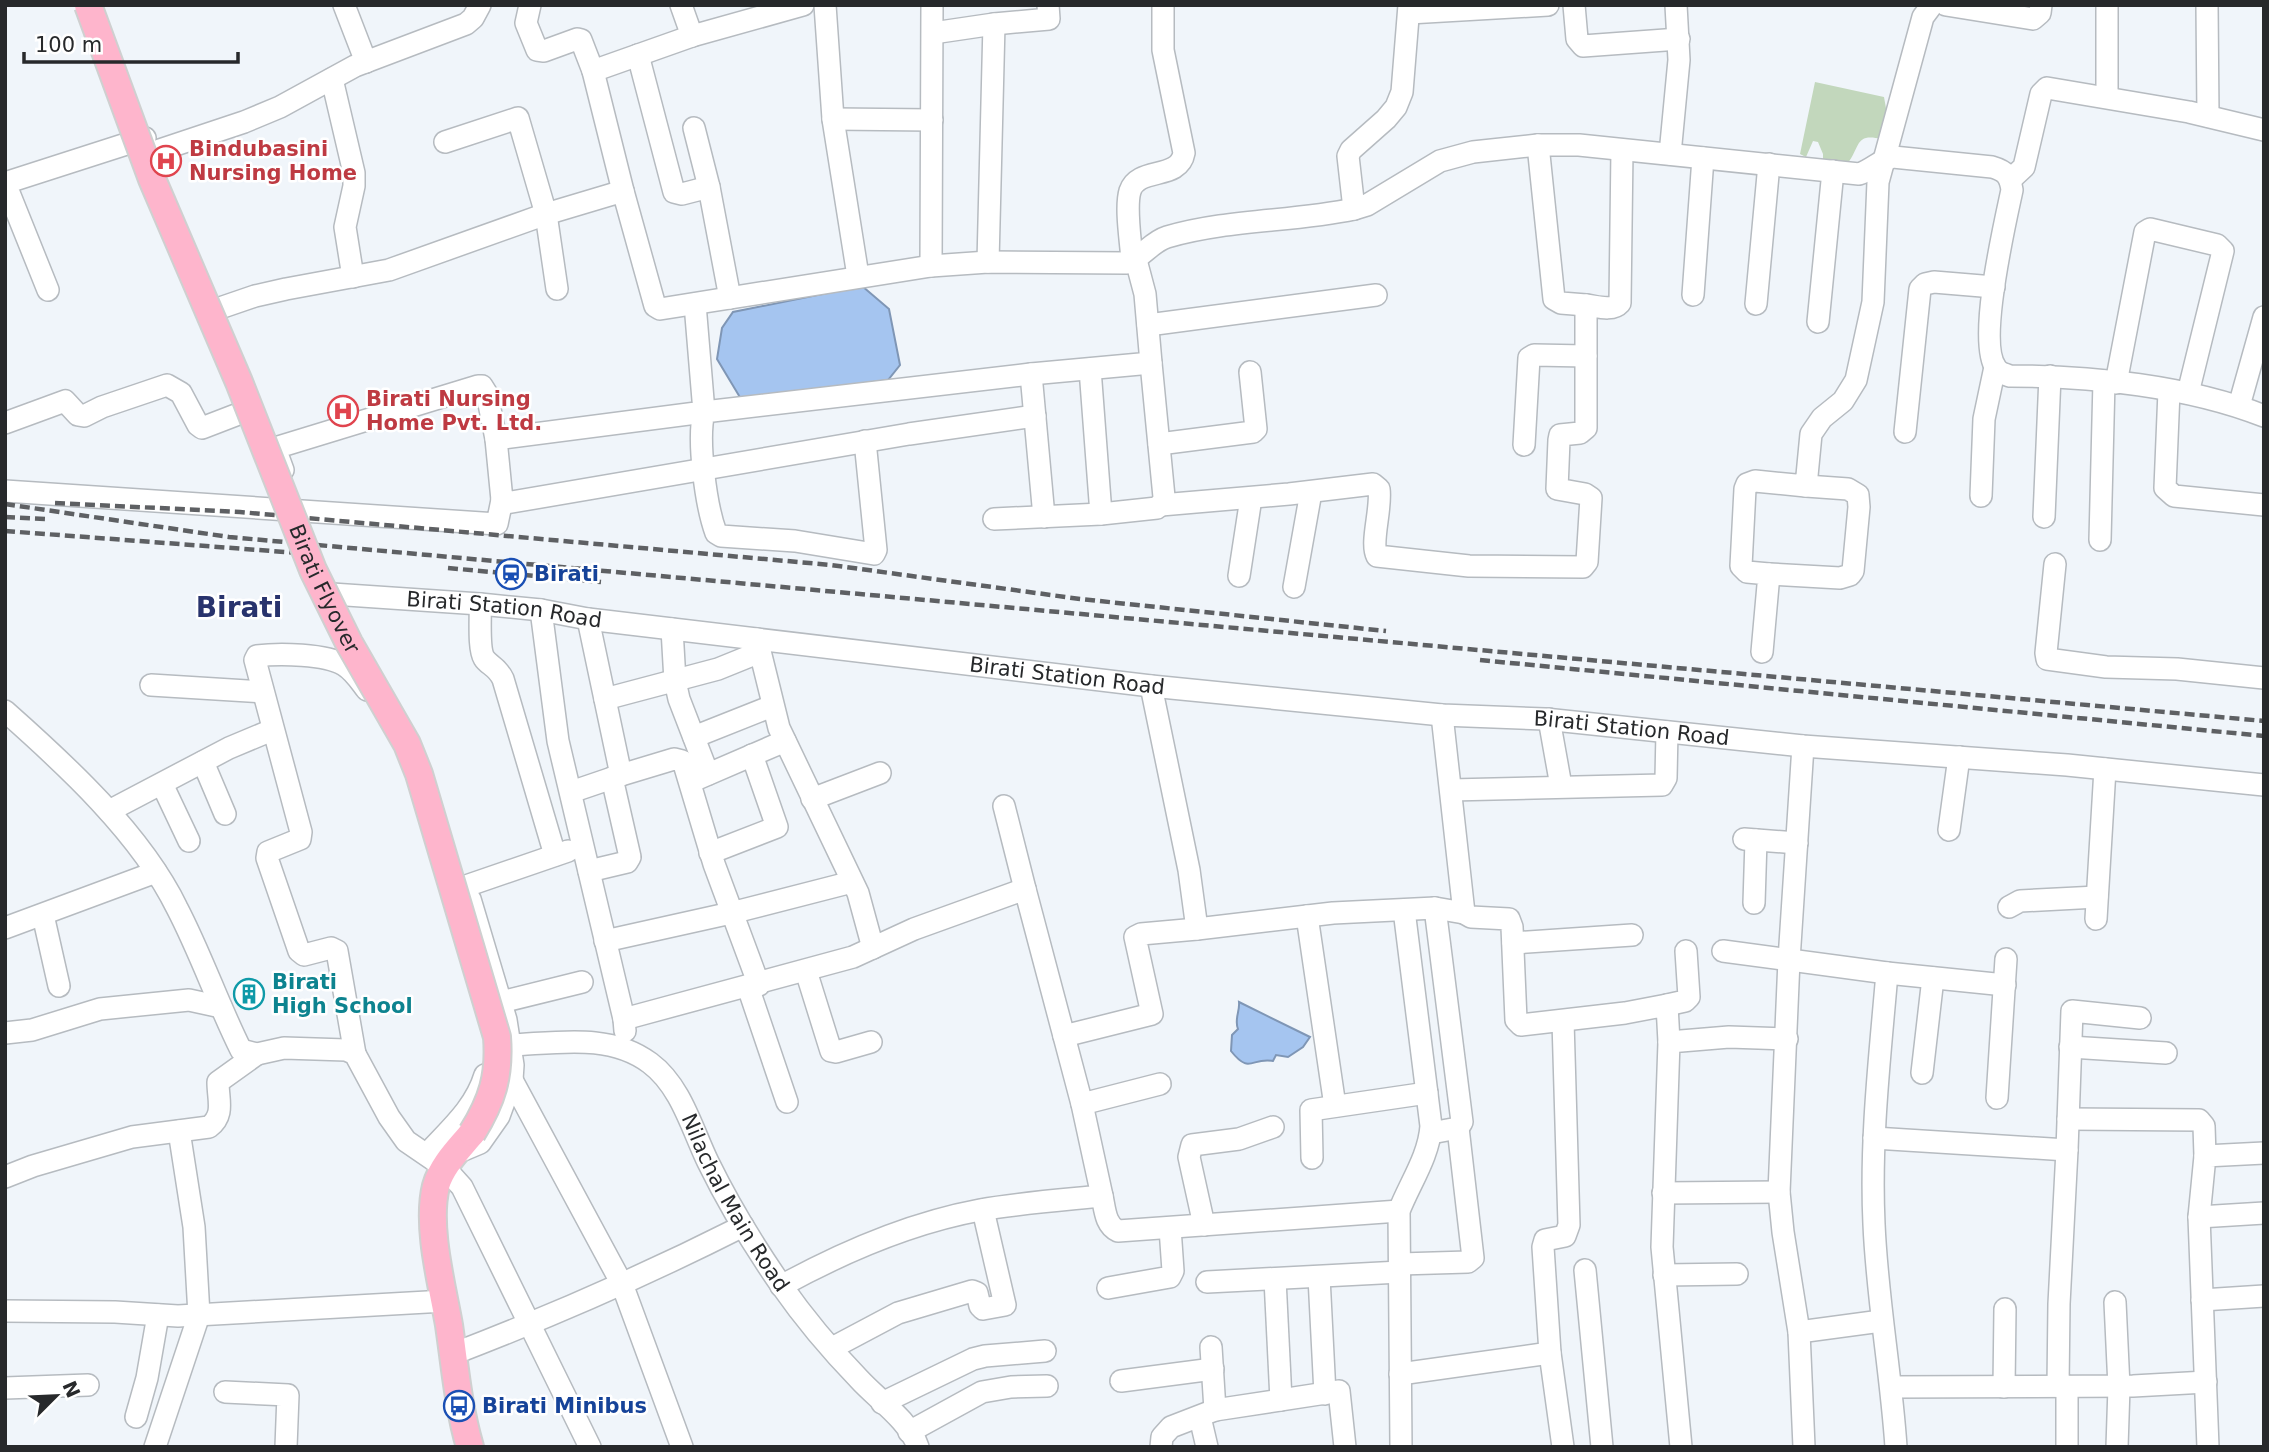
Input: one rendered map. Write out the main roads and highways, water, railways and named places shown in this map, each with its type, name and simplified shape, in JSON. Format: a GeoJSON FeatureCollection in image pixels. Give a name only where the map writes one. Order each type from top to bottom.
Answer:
{"type":"FeatureCollection","features":[{"type":"Feature","properties":{"kind":"main road"},"geometry":{"type":"LineString","coordinates":[[94,6],[142,145],[217,309],[275,448],[262,450],[245,422],[153,209],[142,145]]}},
{"type":"Feature","properties":{"kind":"main road","name":"Birati Flyover"},"geometry":{"type":"LineString","coordinates":[[94,6],[152,179],[239,382],[313,570],[349,643],[407,744],[419,774],[498,1037],[498,1058],[492,1095],[450,1152],[437,1184],[434,1201],[436,1257],[445,1301],[457,1395],[470,1447]]}},
{"type":"Feature","properties":{"kind":"water"},"geometry":{"type":"Polygon","coordinates":[[[862,286],[889,309],[900,365],[888,380],[741,399],[717,359],[722,328],[733,312],[862,286]]]}},
{"type":"Feature","properties":{"kind":"water"},"geometry":{"type":"Polygon","coordinates":[[[1239,1002],[1310,1037],[1303,1047],[1288,1057],[1276,1055],[1273,1061],[1251,1064],[1242,1062],[1231,1051],[1232,1035],[1238,1029],[1239,1002]]]}},
{"type":"Feature","properties":{"kind":"railway"},"geometry":{"type":"LineString","coordinates":[[55,503],[240,512],[831,565],[1080,599],[1386,631]]}},
{"type":"Feature","properties":{"kind":"railway"},"geometry":{"type":"LineString","coordinates":[[5,504],[229,537],[2264,721]]}},
{"type":"Feature","properties":{"kind":"railway"},"geometry":{"type":"LineString","coordinates":[[5,517],[47,519]]}},
{"type":"Feature","properties":{"kind":"railway"},"geometry":{"type":"LineString","coordinates":[[5,531],[298,553]]}},
{"type":"Feature","properties":{"kind":"railway"},"geometry":{"type":"LineString","coordinates":[[448,568],[601,582]]}},
{"type":"Feature","properties":{"kind":"railway"},"geometry":{"type":"LineString","coordinates":[[1480,660],[2264,736]]}},
{"type":"Feature","properties":{"kind":"place","name":"Bindubasini Nursing Home"},"geometry":{"type":"Point","coordinates":[166,161]}},
{"type":"Feature","properties":{"kind":"place","name":"Birati Nursing Home Pvt. Ltd."},"geometry":{"type":"Point","coordinates":[343,411]}},
{"type":"Feature","properties":{"kind":"place","name":"Birati"},"geometry":{"type":"Point","coordinates":[511,574]}},
{"type":"Feature","properties":{"kind":"place","name":"Birati High School"},"geometry":{"type":"Point","coordinates":[249,994]}},
{"type":"Feature","properties":{"kind":"place","name":"Birati Minibus"},"geometry":{"type":"Point","coordinates":[459,1406]}},
{"type":"Feature","properties":{"kind":"district","name":"Birati"},"geometry":{"type":"Point","coordinates":[239,607]}}]}
